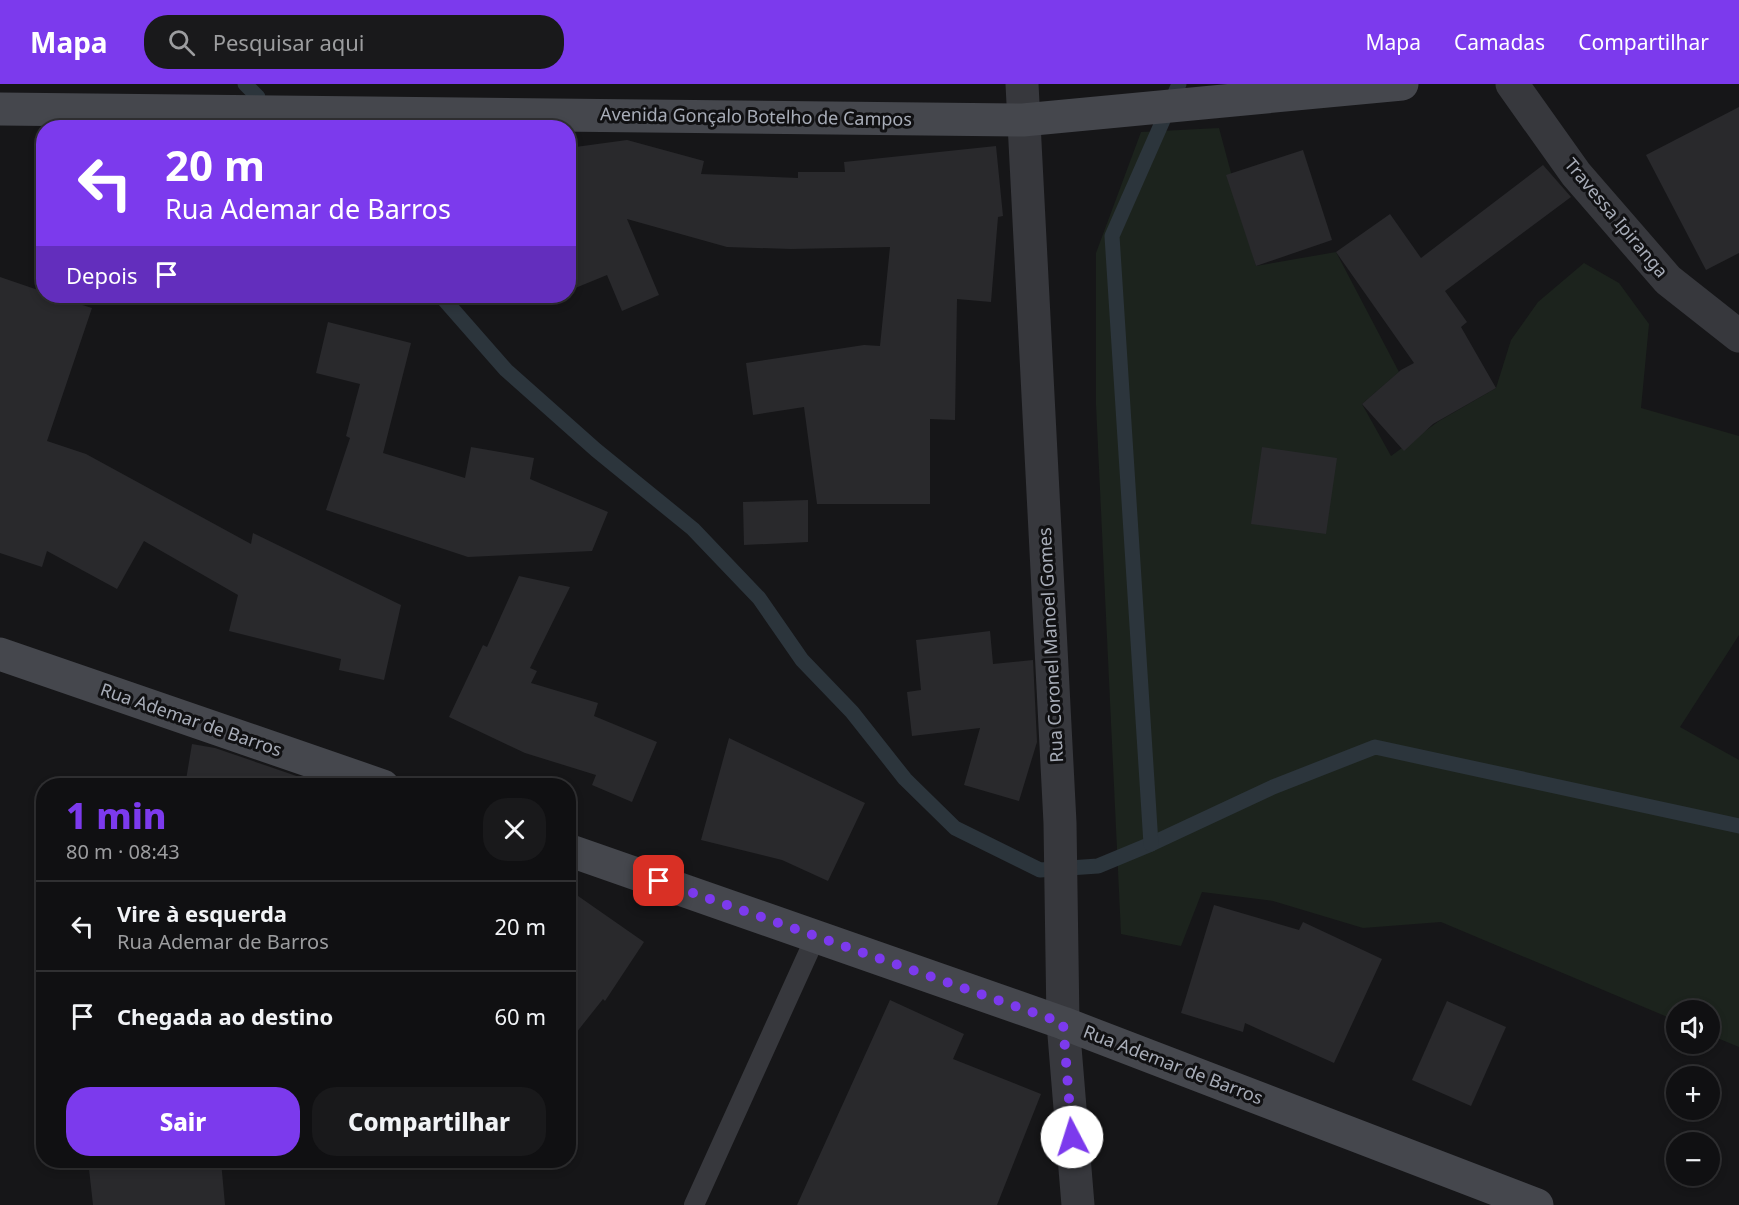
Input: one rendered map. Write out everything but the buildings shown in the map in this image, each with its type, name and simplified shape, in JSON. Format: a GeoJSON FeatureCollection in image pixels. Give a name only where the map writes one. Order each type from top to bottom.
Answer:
{"type":"FeatureCollection","features":[{"type":"Feature","properties":{"kind":"street","name":"Rua Coronel Manoel Gomes"},"geometry":{"type":"LineString","coordinates":[[1022,84],[1060,823],[1063,1023],[1078,1205]]}},
{"type":"Feature","properties":{"kind":"street","name":"Avenida Gonçalo Botelho de Campos"},"geometry":{"type":"LineString","coordinates":[[0,109],[1023,120],[1402,84]]}},
{"type":"Feature","properties":{"kind":"street","name":"Travessa Ipiranga"},"geometry":{"type":"LineString","coordinates":[[1512,84],[1576,174],[1668,280],[1739,336]]}},
{"type":"Feature","properties":{"kind":"street","name":"Rua Ademar de Barros"},"geometry":{"type":"LineString","coordinates":[[0,654],[360,778]]}},
{"type":"Feature","properties":{"kind":"street","name":"Rua Ademar de Barros"},"geometry":{"type":"LineString","coordinates":[[576,853],[1063,1023],[1537,1205]]}},
{"type":"Feature","properties":{"kind":"lane"},"geometry":{"type":"LineString","coordinates":[[694,1205],[816,936]]}},
{"type":"Feature","properties":{"kind":"shaded area"},"geometry":{"type":"Polygon","coordinates":[[[1219,128],[1256,266],[1336,252],[1399,372],[1362,404],[1391,456],[1439,421],[1496,388],[1511,340],[1538,302],[1584,263],[1619,283],[1649,324],[1641,408],[1739,436],[1739,635],[1680,727],[1739,760],[1739,1047],[1720,1039],[1720,1000],[1666,1000],[1666,1016],[1441,922],[1363,928],[1273,901],[1202,892],[1181,946],[1121,934],[1096,405],[1096,253],[1141,132],[1219,128]]]}},
{"type":"Feature","properties":{"kind":"waterway"},"geometry":{"type":"LineString","coordinates":[[245,84],[258,97]]}},
{"type":"Feature","properties":{"kind":"waterway"},"geometry":{"type":"LineString","coordinates":[[1151,844],[1112,236],[1179,84]]}},
{"type":"Feature","properties":{"kind":"waterway"},"geometry":{"type":"LineString","coordinates":[[447,303],[506,370],[596,450],[693,529],[759,598],[802,660],[852,712],[905,779],[955,828],[1040,870],[1098,866],[1273,787],[1375,747],[1739,826]]}},
{"type":"Feature","properties":{"kind":"route"},"geometry":{"type":"LineString","coordinates":[[659,881],[1063,1023],[1072,1137]]}}]}
